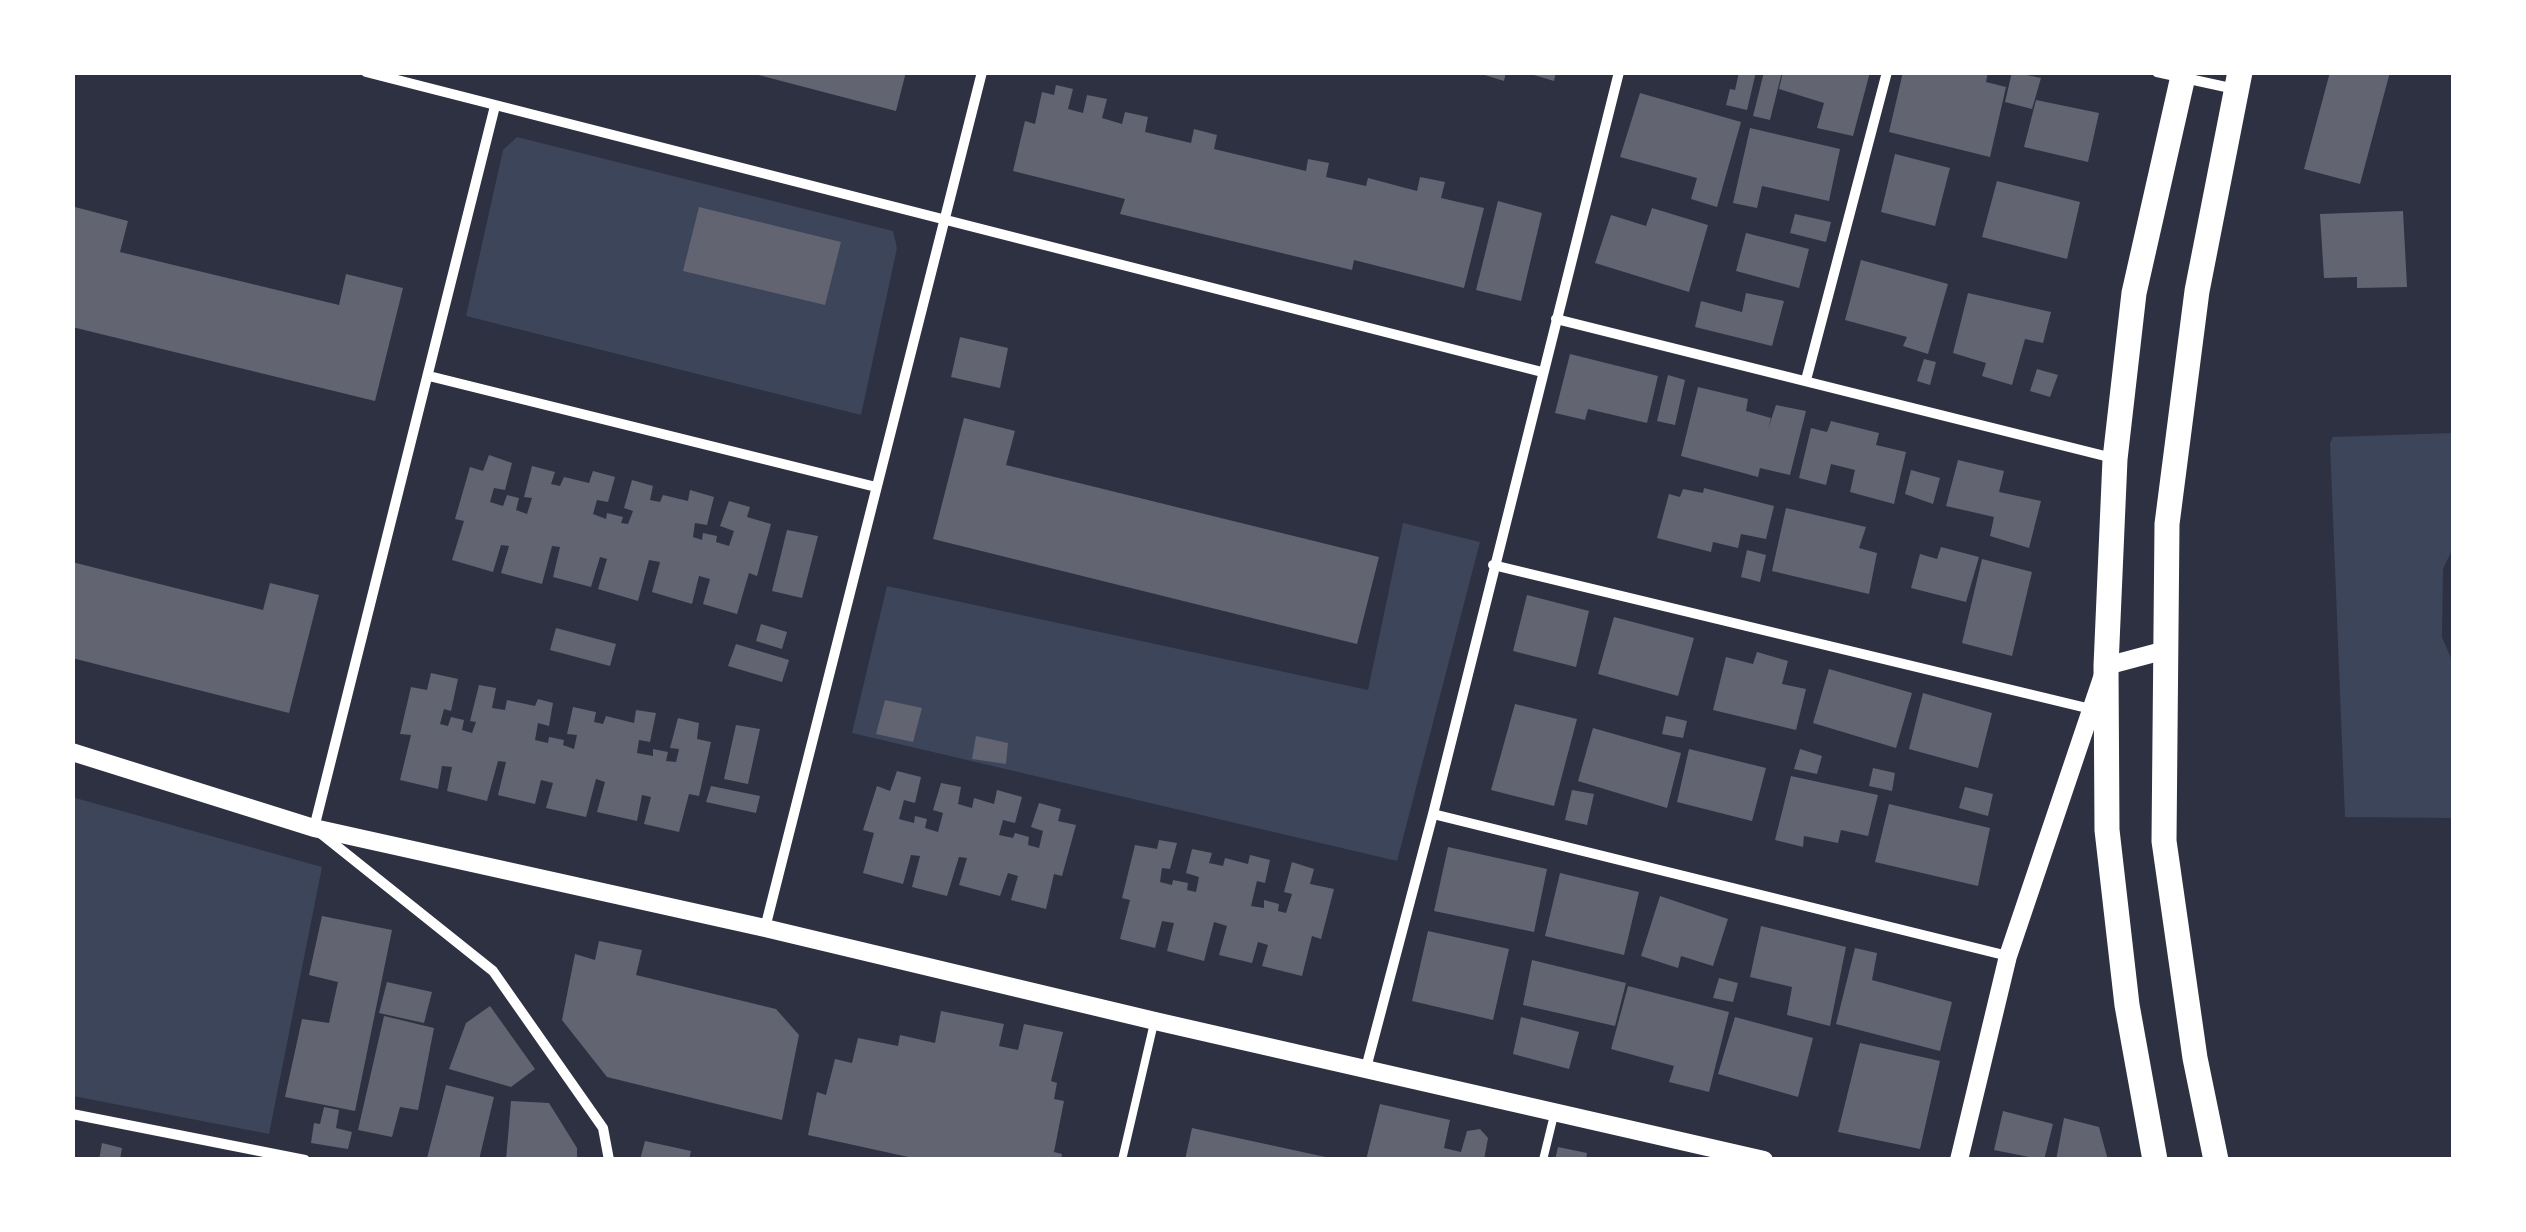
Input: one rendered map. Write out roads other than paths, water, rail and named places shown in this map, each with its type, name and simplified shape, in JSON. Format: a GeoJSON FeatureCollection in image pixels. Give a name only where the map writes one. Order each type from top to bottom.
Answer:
{"type":"FeatureCollection","features":[{"type":"Feature","properties":{"kind":"main road"},"geometry":{"type":"LineString","coordinates":[[2155,1160],[2127,1006],[2107,830],[2106,666],[2115,459],[2134,293],[2174,74]]}},
{"type":"Feature","properties":{"kind":"main road"},"geometry":{"type":"LineString","coordinates":[[2216,1160],[2195,1058],[2164,841],[2167,524],[2197,291],[2238,81]]}},
{"type":"Feature","properties":{"kind":"street"},"geometry":{"type":"LineString","coordinates":[[366,72],[1542,372]]}},
{"type":"Feature","properties":{"kind":"street"},"geometry":{"type":"LineString","coordinates":[[765,928],[982,72]]}},
{"type":"Feature","properties":{"kind":"street"},"geometry":{"type":"LineString","coordinates":[[1366,1068],[1620,72]]}},
{"type":"Feature","properties":{"kind":"street"},"geometry":{"type":"LineString","coordinates":[[1806,380],[1887,72]]}},
{"type":"Feature","properties":{"kind":"street"},"geometry":{"type":"LineString","coordinates":[[2174,74],[2238,81]]}},
{"type":"Feature","properties":{"kind":"street"},"geometry":{"type":"LineString","coordinates":[[314,828],[495,106]]}},
{"type":"Feature","properties":{"kind":"street"},"geometry":{"type":"LineString","coordinates":[[1556,319],[2115,459]]}},
{"type":"Feature","properties":{"kind":"street"},"geometry":{"type":"LineString","coordinates":[[430,376],[876,487]]}},
{"type":"Feature","properties":{"kind":"street"},"geometry":{"type":"LineString","coordinates":[[1493,564],[2092,709]]}},
{"type":"Feature","properties":{"kind":"street"},"geometry":{"type":"LineString","coordinates":[[1959,1160],[2008,956],[2106,666],[2166,650]]}},
{"type":"Feature","properties":{"kind":"street"},"geometry":{"type":"LineString","coordinates":[[72,752],[314,828],[765,928],[1764,1160]]}},
{"type":"Feature","properties":{"kind":"street"},"geometry":{"type":"LineString","coordinates":[[1433,814],[2008,956]]}},
{"type":"Feature","properties":{"kind":"street"},"geometry":{"type":"LineString","coordinates":[[314,828],[493,972],[603,1128],[609,1160]]}},
{"type":"Feature","properties":{"kind":"street"},"geometry":{"type":"LineString","coordinates":[[72,1114],[305,1160]]}},
{"type":"Feature","properties":{"kind":"lane"},"geometry":{"type":"LineString","coordinates":[[1122,1160],[1155,1021]]}},
{"type":"Feature","properties":{"kind":"lane"},"geometry":{"type":"LineString","coordinates":[[1543,1160],[1555,1113]]}}]}
